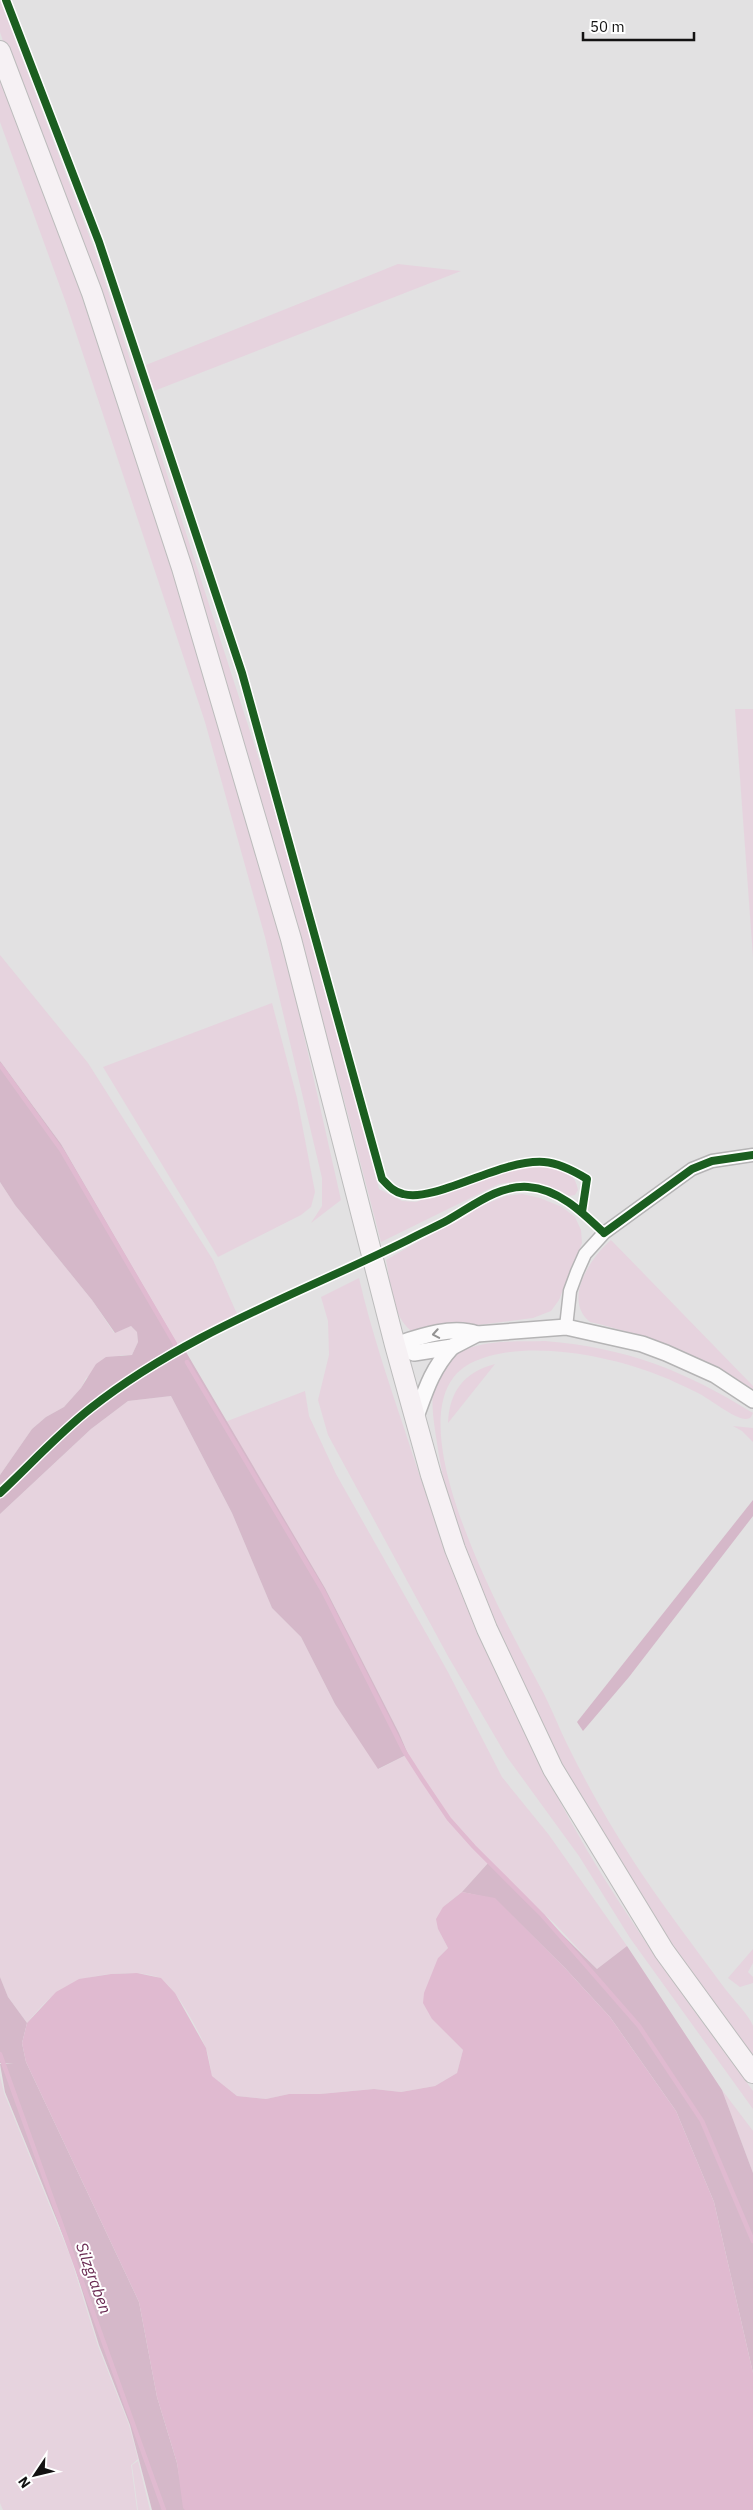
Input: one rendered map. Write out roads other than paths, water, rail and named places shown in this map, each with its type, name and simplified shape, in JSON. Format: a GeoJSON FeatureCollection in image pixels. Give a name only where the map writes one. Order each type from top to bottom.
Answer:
{"type":"FeatureCollection","features":[{"type":"Feature","properties":{"kind":"main road"},"geometry":{"type":"LineString","coordinates":[[0,51],[92,293],[182,568],[291,939],[395,1345],[431,1475],[455,1549],[487,1629],[553,1769],[664,1951],[753,2073]]}},
{"type":"Feature","properties":{"kind":"street"},"geometry":{"type":"LineString","coordinates":[[566,1327],[570,1291],[577,1272],[585,1254],[604,1233],[692,1169],[712,1161],[753,1155]]}},
{"type":"Feature","properties":{"kind":"street"},"geometry":{"type":"LineString","coordinates":[[395,1345],[414,1353],[452,1347],[477,1334],[566,1327],[642,1344],[682,1359],[715,1375],[753,1400]]}},
{"type":"Feature","properties":{"kind":"street"},"geometry":{"type":"LineString","coordinates":[[395,1345],[418,1337],[464,1329],[477,1334]]}},
{"type":"Feature","properties":{"kind":"street"},"geometry":{"type":"LineString","coordinates":[[416,1417],[437,1364],[452,1347]]}},
{"type":"Feature","properties":{"kind":"waterway"},"geometry":{"type":"LineString","coordinates":[[0,1065],[62,1151],[175,1344]]}},
{"type":"Feature","properties":{"kind":"waterway"},"geometry":{"type":"LineString","coordinates":[[187,1362],[323,1591],[404,1751],[422,1779],[449,1819],[474,1847],[542,1915],[639,2026],[702,2121],[753,2241]]}},
{"type":"Feature","properties":{"kind":"waterway","name":"Silzgraben"},"geometry":{"type":"LineString","coordinates":[[0,2054],[164,2510]]}}]}
